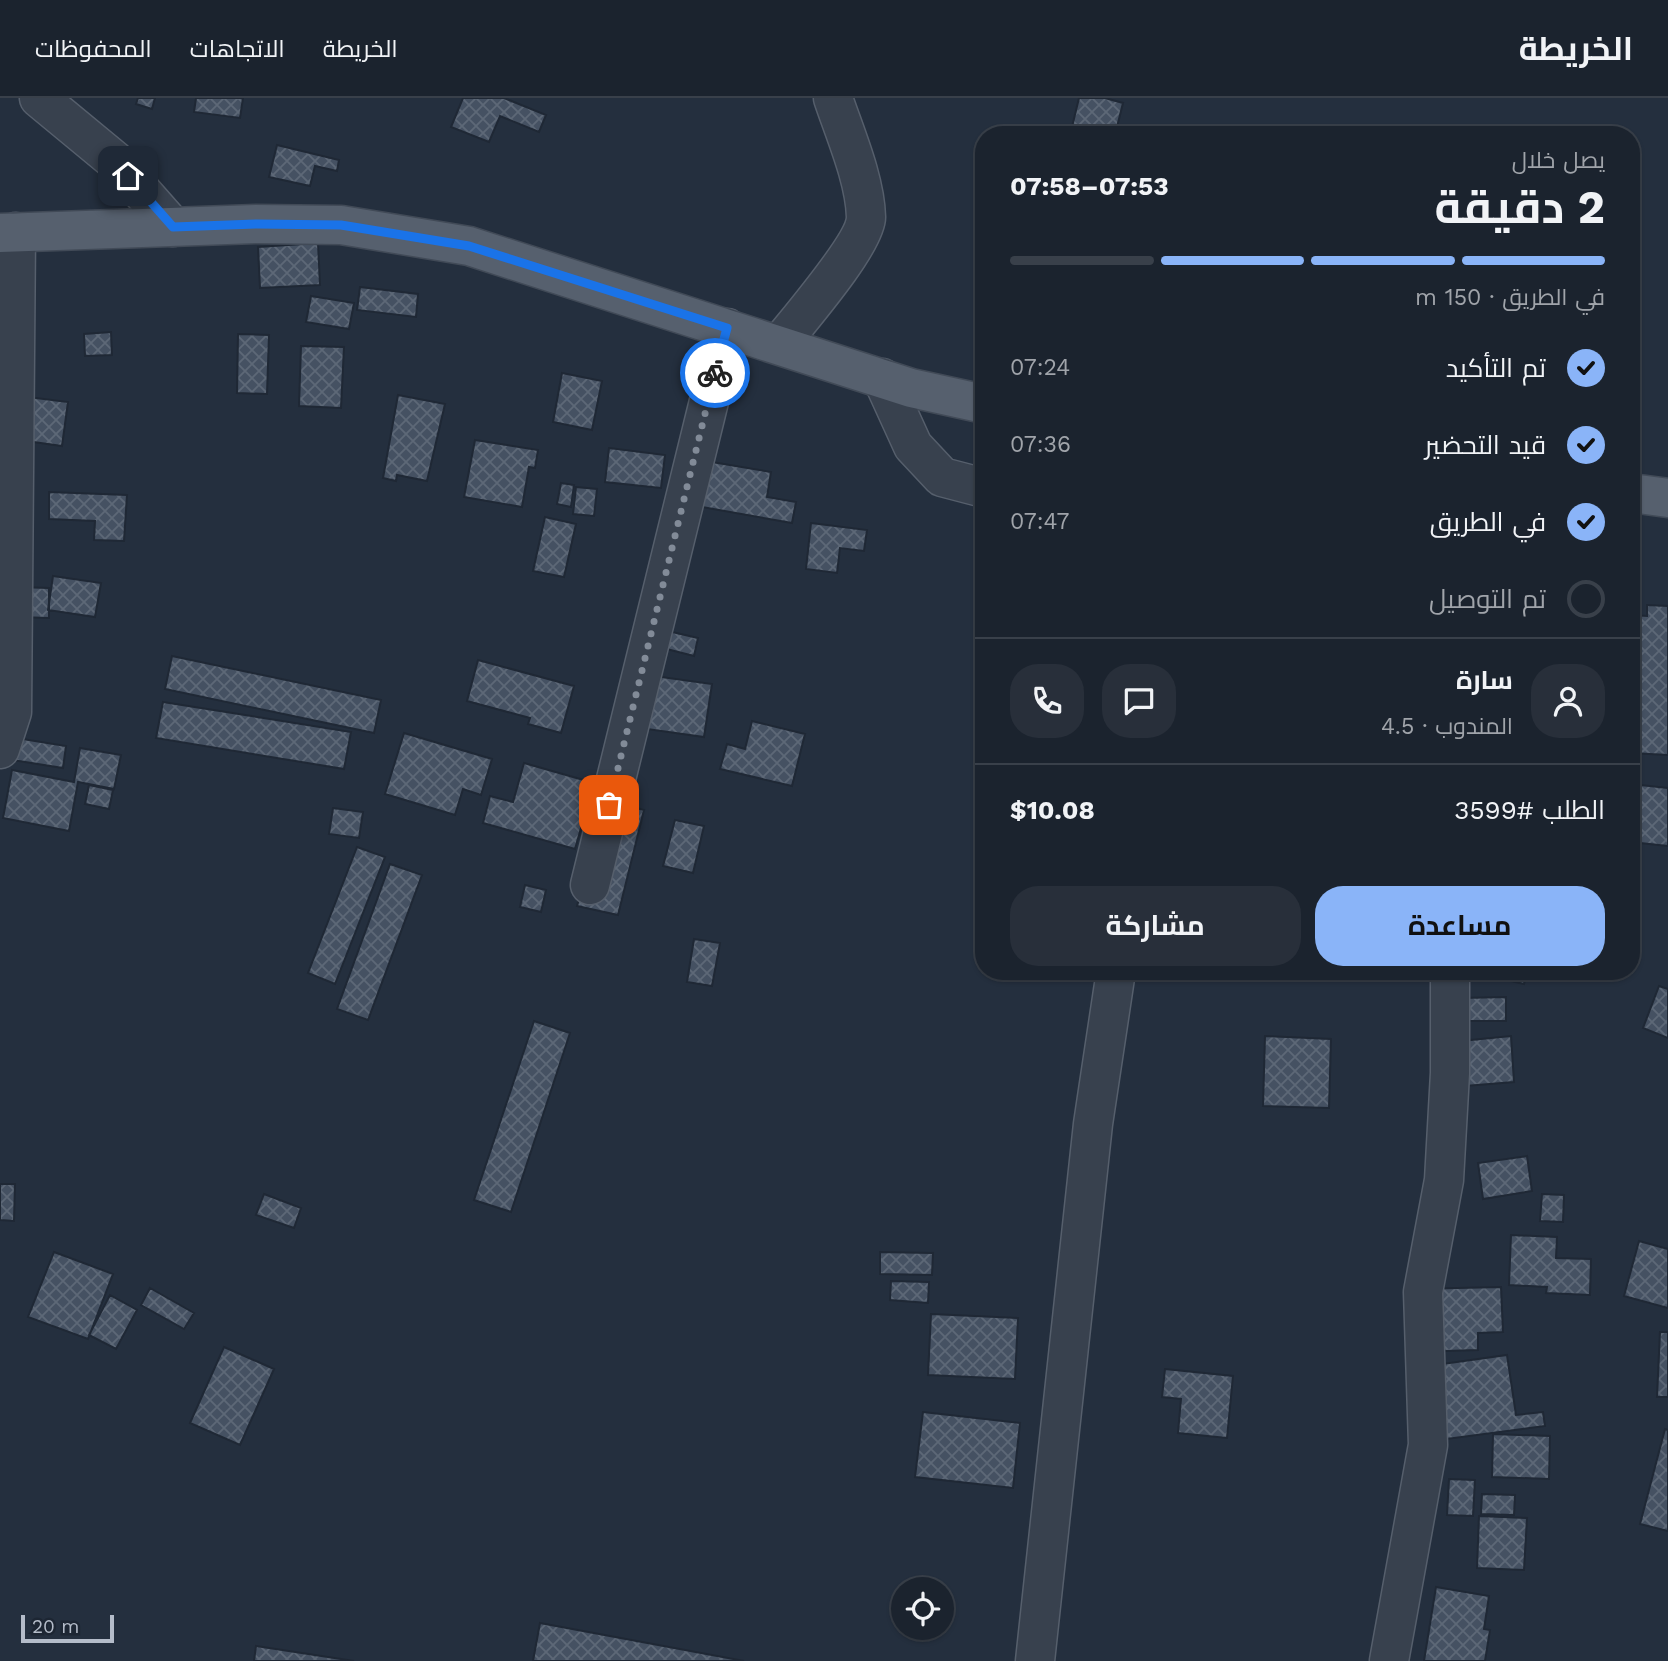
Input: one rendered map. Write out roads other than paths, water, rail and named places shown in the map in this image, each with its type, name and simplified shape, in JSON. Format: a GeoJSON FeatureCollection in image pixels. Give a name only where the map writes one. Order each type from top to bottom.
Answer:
{"type":"FeatureCollection","features":[{"type":"Feature","properties":{"kind":"main road"},"geometry":{"type":"LineString","coordinates":[[8,232],[256,224],[341,225],[469,246],[911,388],[975,402]]}},
{"type":"Feature","properties":{"kind":"main road"},"geometry":{"type":"LineString","coordinates":[[1640,494],[1668,498]]}},
{"type":"Feature","properties":{"kind":"street"},"geometry":{"type":"LineString","coordinates":[[39,98],[114,160],[173,227]]}},
{"type":"Feature","properties":{"kind":"street"},"geometry":{"type":"LineString","coordinates":[[779,345],[846,261],[866,220],[862,187],[833,98]]}},
{"type":"Feature","properties":{"kind":"street"},"geometry":{"type":"LineString","coordinates":[[0,749],[12,712],[8,232]]}},
{"type":"Feature","properties":{"kind":"street"},"geometry":{"type":"LineString","coordinates":[[590,885],[727,328]]}},
{"type":"Feature","properties":{"kind":"street"},"geometry":{"type":"LineString","coordinates":[[882,378],[913,446],[942,477],[975,486]]}},
{"type":"Feature","properties":{"kind":"street"},"geometry":{"type":"LineString","coordinates":[[1035,1661],[1093,1125],[1115,980]]}},
{"type":"Feature","properties":{"kind":"street"},"geometry":{"type":"LineString","coordinates":[[1389,1661],[1428,1445],[1423,1292],[1444,1180],[1450,1073],[1450,980]]}}]}
